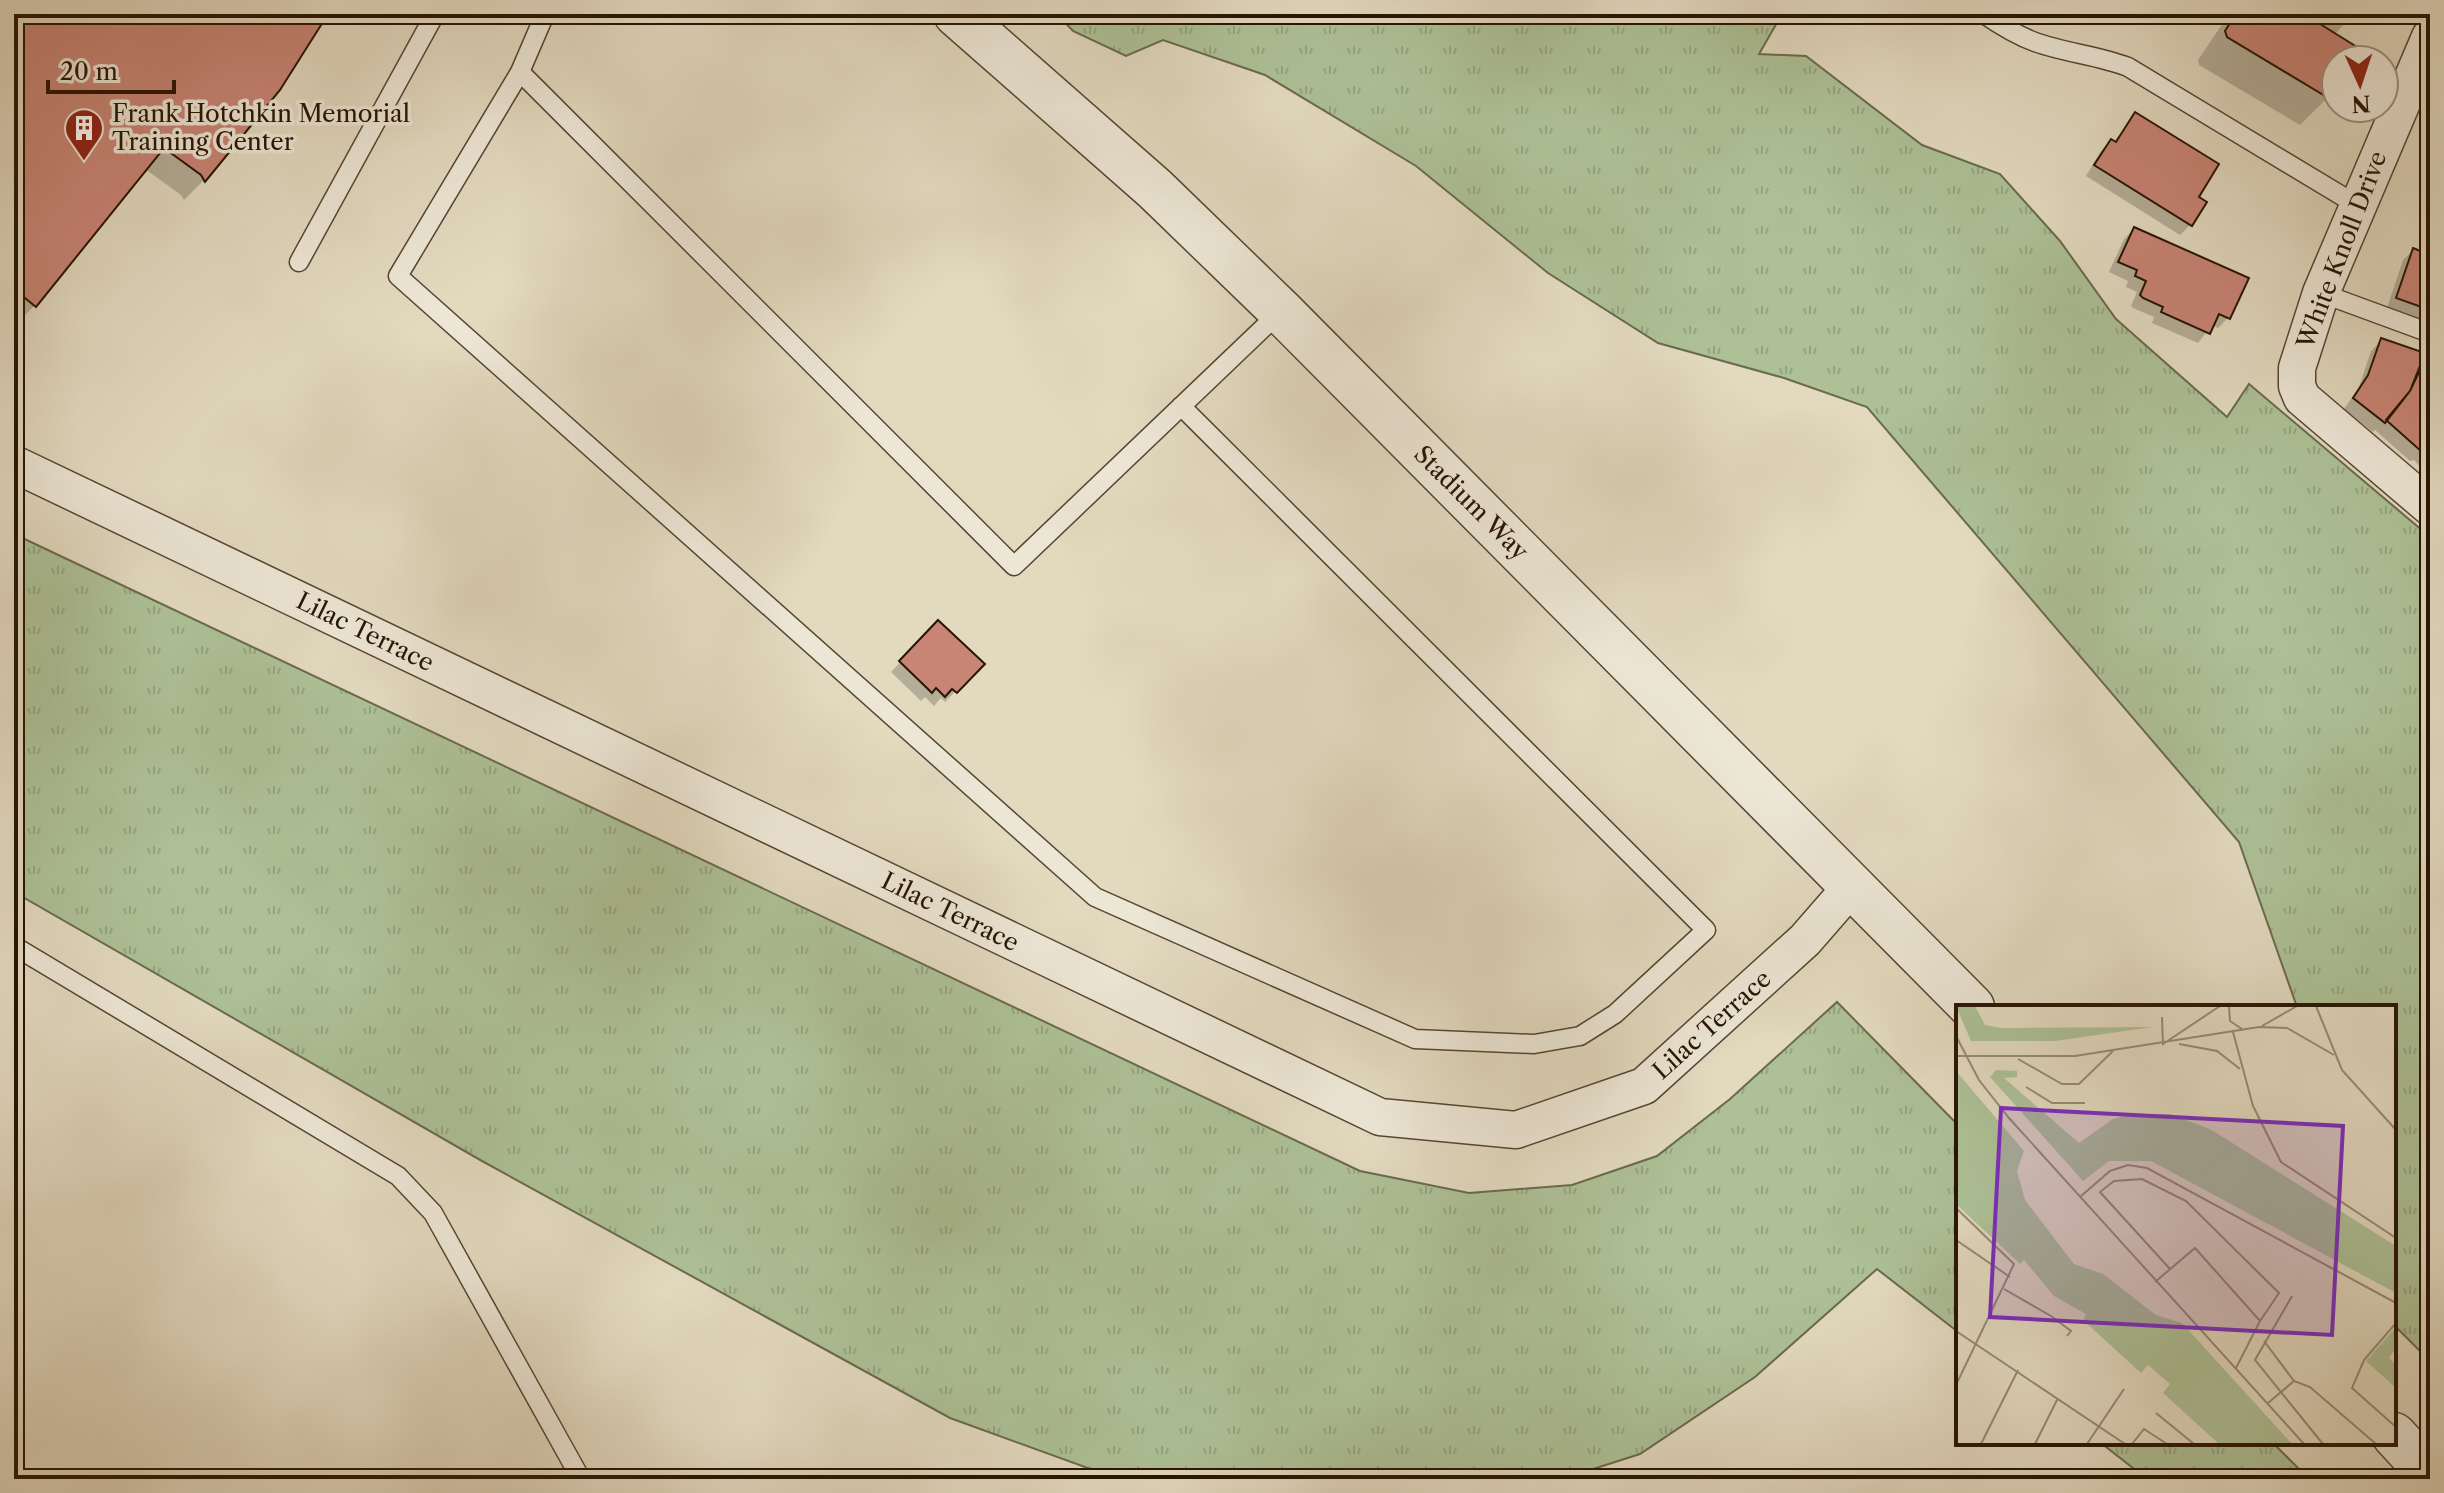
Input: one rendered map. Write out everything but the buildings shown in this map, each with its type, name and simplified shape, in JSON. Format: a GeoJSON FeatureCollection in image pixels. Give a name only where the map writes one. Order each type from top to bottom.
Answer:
{"type":"FeatureCollection","features":[{"type":"Feature","properties":{"kind":"street","name":"Stadium Way"},"geometry":{"type":"LineString","coordinates":[[956,14],[1155,189],[1281,311],[1970,1005]]}},
{"type":"Feature","properties":{"kind":"street","name":"White Knoll Drive"},"geometry":{"type":"LineString","coordinates":[[2430,37],[2321,293],[2297,368],[2297,386],[2302,398],[2430,507]]}},
{"type":"Feature","properties":{"kind":"street","name":"Lilac Terrace"},"geometry":{"type":"LineString","coordinates":[[14,464],[1380,1117],[1516,1130],[1644,1086],[1805,940],[1852,886]]}},
{"type":"Feature","properties":{"kind":"street"},"geometry":{"type":"LineString","coordinates":[[2396,1437],[2430,1474]]}},
{"type":"Feature","properties":{"kind":"lane"},"geometry":{"type":"LineString","coordinates":[[299,262],[435,14]]}},
{"type":"Feature","properties":{"kind":"lane"},"geometry":{"type":"LineString","coordinates":[[545,14],[520,72],[398,276],[1095,897],[1415,1039],[1534,1044],[1580,1036],[1615,1014],[1706,930],[1181,406]]}},
{"type":"Feature","properties":{"kind":"lane"},"geometry":{"type":"LineString","coordinates":[[1984,14],[2008,30],[2037,43],[2101,56],[2128,67],[2357,205]]}},
{"type":"Feature","properties":{"kind":"lane"},"geometry":{"type":"LineString","coordinates":[[520,72],[1014,566],[1281,311]]}},
{"type":"Feature","properties":{"kind":"lane"},"geometry":{"type":"LineString","coordinates":[[2321,293],[2430,333]]}},
{"type":"Feature","properties":{"kind":"lane"},"geometry":{"type":"LineString","coordinates":[[14,946],[398,1176],[433,1213],[581,1479]]}},
{"type":"Feature","properties":{"kind":"green space"},"geometry":{"type":"Polygon","coordinates":[[[1057,14],[1782,14],[1759,54],[1806,56],[1922,145],[2000,174],[2060,241],[2116,319],[2227,417],[2249,384],[2430,537],[2430,1361],[2396,1327],[2396,1005],[2296,1005],[2239,842],[1867,407],[1784,378],[1658,343],[1548,273],[1416,166],[1265,75],[1163,40],[1126,56],[1073,31],[1057,14]]]}},
{"type":"Feature","properties":{"kind":"green space"},"geometry":{"type":"Polygon","coordinates":[[[14,534],[1360,1171],[1469,1193],[1572,1185],[1657,1156],[1730,1099],[1837,1002],[1956,1123],[1956,1330],[1877,1269],[1755,1377],[1640,1454],[1562,1479],[1118,1479],[950,1418],[482,1161],[14,892],[14,534]]]}},
{"type":"Feature","properties":{"kind":"green space"},"geometry":{"type":"Polygon","coordinates":[[[2104,1445],[2275,1445],[2309,1479],[2147,1479],[2104,1445]]]}},
{"type":"Feature","properties":{"kind":"place","name":"Frank Hotchkin Memorial Training Center"},"geometry":{"type":"Point","coordinates":[84,162]}}]}
